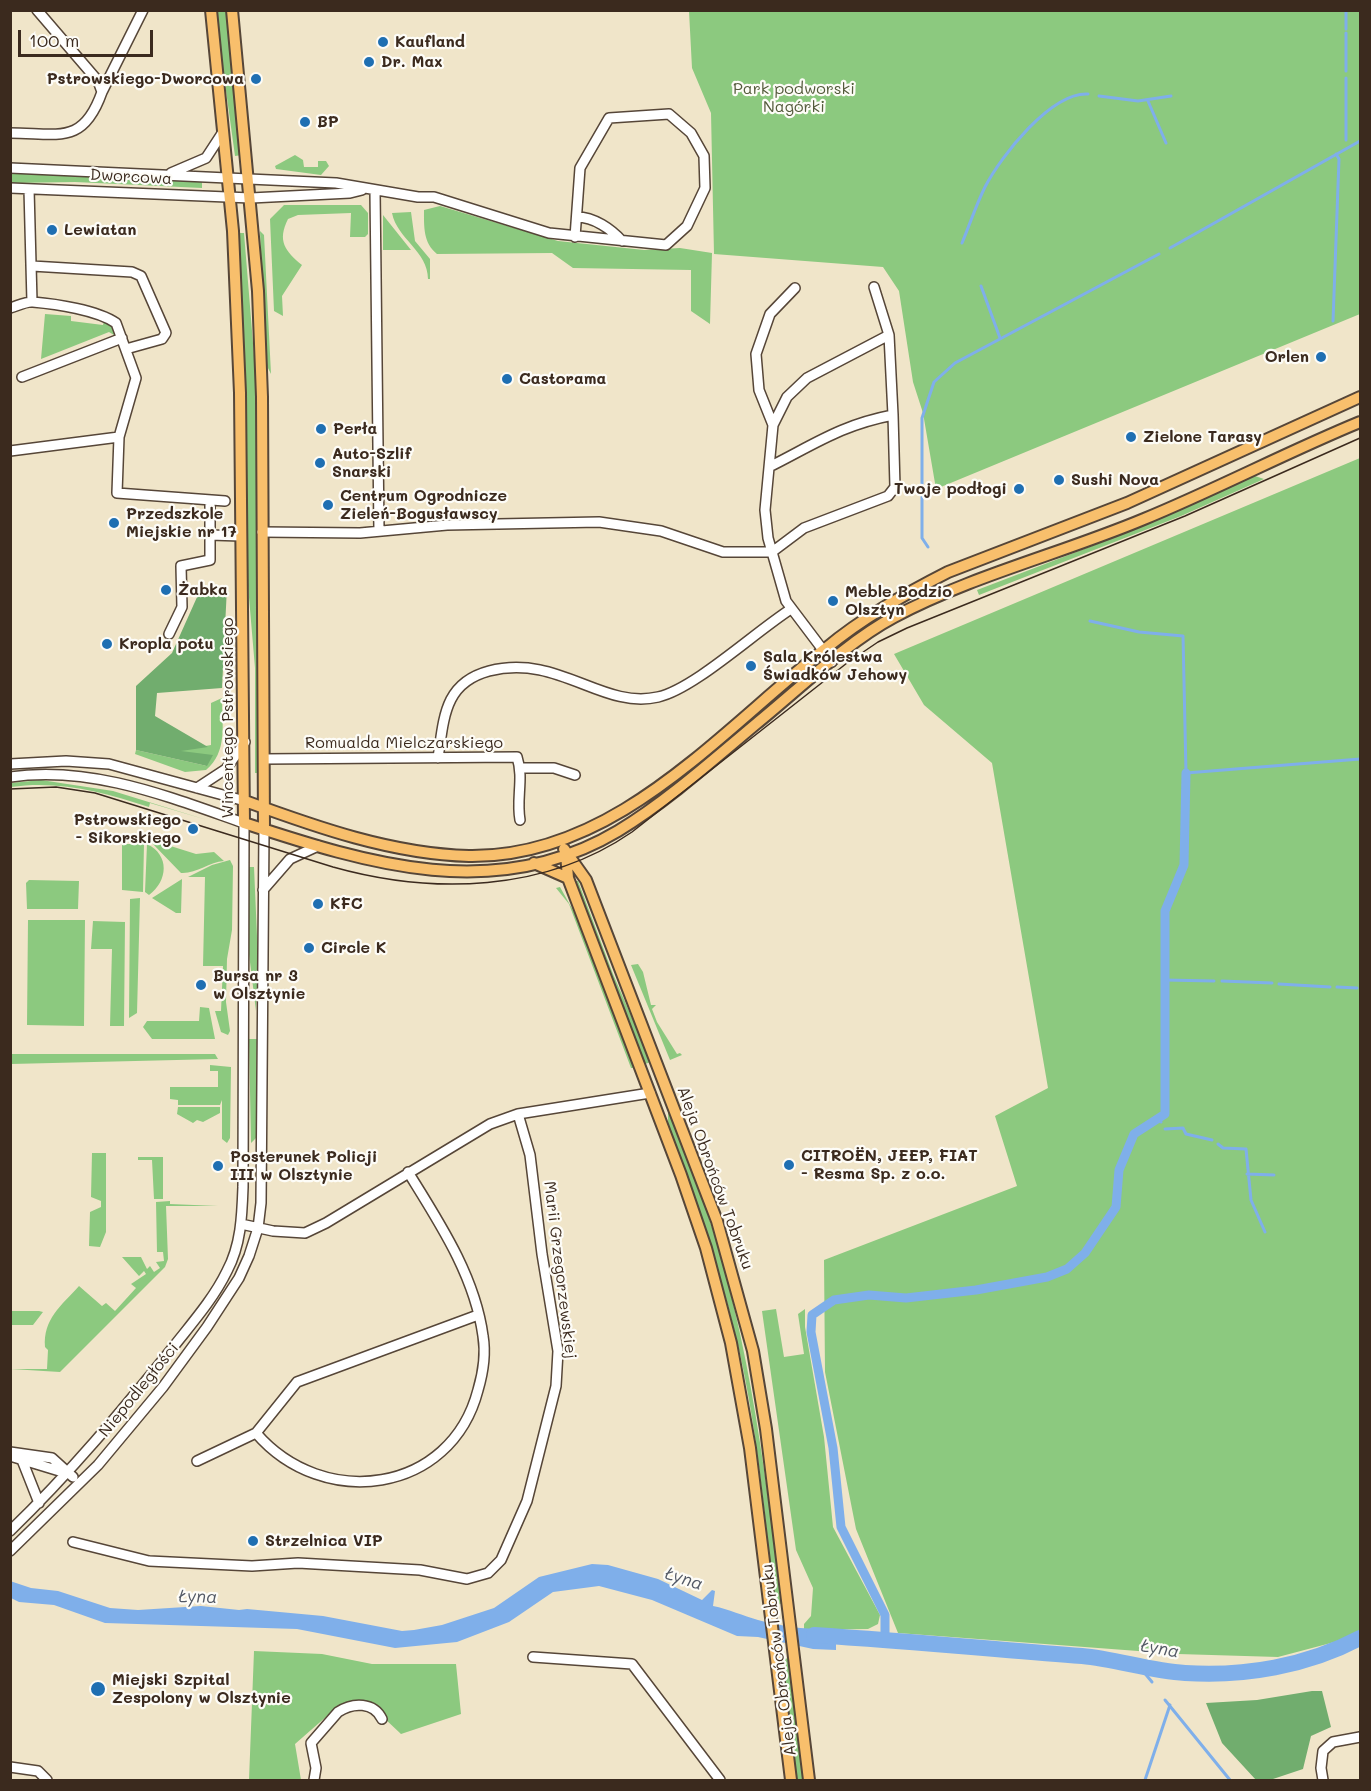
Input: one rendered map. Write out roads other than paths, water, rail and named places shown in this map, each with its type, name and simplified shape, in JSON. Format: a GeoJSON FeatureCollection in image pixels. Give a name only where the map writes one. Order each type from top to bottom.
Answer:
{"type":"FeatureCollection","features":[{"type":"Feature","properties":{"kind":"main road"},"geometry":{"type":"LineString","coordinates":[[211,10],[223,132]]}},
{"type":"Feature","properties":{"kind":"main road"},"geometry":{"type":"LineString","coordinates":[[232,10],[250,179],[258,291],[262,397],[264,830]]}},
{"type":"Feature","properties":{"kind":"main road","name":"Wincentego Pstrowskiego"},"geometry":{"type":"LineString","coordinates":[[223,132],[228,179],[240,393],[244,823]]}},
{"type":"Feature","properties":{"kind":"main road"},"geometry":{"type":"LineString","coordinates":[[245,801],[372,842],[445,854],[499,855],[561,841],[598,826],[638,801],[699,754],[823,650],[902,596],[948,572],[1127,503],[1360,397]]}},
{"type":"Feature","properties":{"kind":"main road"},"geometry":{"type":"LineString","coordinates":[[244,823],[362,860],[431,871],[484,871],[534,863],[566,854],[597,842],[642,814],[832,662],[892,618],[1144,519],[1360,422]]}},
{"type":"Feature","properties":{"kind":"main road","name":"Aleja Obrońców Tobruku"},"geometry":{"type":"LineString","coordinates":[[561,841],[566,854],[568,878],[706,1248],[731,1343],[750,1448],[791,1780]]}},
{"type":"Feature","properties":{"kind":"main road","name":"Aleja Obrońców Tobruku"},"geometry":{"type":"LineString","coordinates":[[566,854],[586,880],[724,1242],[753,1351],[788,1605],[809,1780]]}},
{"type":"Feature","properties":{"kind":"main road"},"geometry":{"type":"LineString","coordinates":[[534,863],[568,878]]}},
{"type":"Feature","properties":{"kind":"street"},"geometry":{"type":"LineString","coordinates":[[37,10],[98,81],[102,92]]}},
{"type":"Feature","properties":{"kind":"street"},"geometry":{"type":"LineString","coordinates":[[10,134],[67,135],[84,126],[140,15],[132,10]]}},
{"type":"Feature","properties":{"kind":"street"},"geometry":{"type":"LineString","coordinates":[[250,179],[336,183],[375,191],[434,197],[549,233],[575,237],[666,245],[687,226],[705,188],[704,156],[692,133],[669,114],[609,118],[579,168],[575,237]]}},
{"type":"Feature","properties":{"kind":"street"},"geometry":{"type":"LineString","coordinates":[[163,175],[206,159],[223,132]]}},
{"type":"Feature","properties":{"kind":"street","name":"Dworcowa"},"geometry":{"type":"LineString","coordinates":[[10,168],[250,179]]}},
{"type":"Feature","properties":{"kind":"street","name":"Dworcowa"},"geometry":{"type":"LineString","coordinates":[[10,188],[251,198]]}},
{"type":"Feature","properties":{"kind":"street"},"geometry":{"type":"LineString","coordinates":[[29,189],[32,302]]}},
{"type":"Feature","properties":{"kind":"street"},"geometry":{"type":"LineString","coordinates":[[251,198],[350,193],[364,189]]}},
{"type":"Feature","properties":{"kind":"street"},"geometry":{"type":"LineString","coordinates":[[375,191],[379,531]]}},
{"type":"Feature","properties":{"kind":"street"},"geometry":{"type":"LineString","coordinates":[[577,217],[587,217],[614,232],[622,241]]}},
{"type":"Feature","properties":{"kind":"street"},"geometry":{"type":"LineString","coordinates":[[32,267],[132,272],[141,276],[166,333],[162,339],[126,349]]}},
{"type":"Feature","properties":{"kind":"street"},"geometry":{"type":"LineString","coordinates":[[262,532],[286,534],[379,531],[447,525],[599,522],[661,531],[723,552],[772,552],[804,528],[888,496],[894,488],[889,335],[874,287]]}},
{"type":"Feature","properties":{"kind":"street"},"geometry":{"type":"LineString","coordinates":[[772,425],[759,390],[756,354],[770,314],[795,288]]}},
{"type":"Feature","properties":{"kind":"street"},"geometry":{"type":"LineString","coordinates":[[10,308],[32,302],[105,316],[116,323],[136,378],[119,437],[117,493],[225,501]]}},
{"type":"Feature","properties":{"kind":"street"},"geometry":{"type":"LineString","coordinates":[[832,662],[791,609],[772,552],[765,510],[772,425],[787,397],[807,378],[889,335]]}},
{"type":"Feature","properties":{"kind":"street"},"geometry":{"type":"LineString","coordinates":[[22,377],[122,338]]}},
{"type":"Feature","properties":{"kind":"street"},"geometry":{"type":"LineString","coordinates":[[769,466],[829,434],[859,422],[893,415]]}},
{"type":"Feature","properties":{"kind":"street"},"geometry":{"type":"LineString","coordinates":[[10,451],[119,437]]}},
{"type":"Feature","properties":{"kind":"street"},"geometry":{"type":"LineString","coordinates":[[169,634],[182,607],[181,566],[210,560],[210,500]]}},
{"type":"Feature","properties":{"kind":"street"},"geometry":{"type":"LineString","coordinates":[[210,535],[241,536]]}},
{"type":"Feature","properties":{"kind":"street"},"geometry":{"type":"LineString","coordinates":[[438,758],[449,702],[454,692],[472,678],[509,667],[535,667],[630,698],[658,697],[684,687],[791,609]]}},
{"type":"Feature","properties":{"kind":"street"},"geometry":{"type":"LineString","coordinates":[[196,788],[226,769],[245,742]]}},
{"type":"Feature","properties":{"kind":"street","name":"Romualda Mielczarskiego"},"geometry":{"type":"LineString","coordinates":[[264,759],[517,757],[520,768],[518,810],[520,820]]}},
{"type":"Feature","properties":{"kind":"street"},"geometry":{"type":"LineString","coordinates":[[10,764],[84,761],[144,772],[245,801]]}},
{"type":"Feature","properties":{"kind":"street"},"geometry":{"type":"LineString","coordinates":[[520,768],[554,768],[576,775]]}},
{"type":"Feature","properties":{"kind":"street"},"geometry":{"type":"LineString","coordinates":[[10,777],[54,774],[101,779],[244,823]]}},
{"type":"Feature","properties":{"kind":"street","name":"Wincentego Pstrowskiego"},"geometry":{"type":"LineString","coordinates":[[241,1224],[244,823]]}},
{"type":"Feature","properties":{"kind":"street"},"geometry":{"type":"LineString","coordinates":[[258,1228],[262,1150],[264,830]]}},
{"type":"Feature","properties":{"kind":"street"},"geometry":{"type":"LineString","coordinates":[[263,890],[290,859],[318,846]]}},
{"type":"Feature","properties":{"kind":"street"},"geometry":{"type":"LineString","coordinates":[[241,1224],[305,1233],[326,1223],[490,1124],[518,1114],[650,1094]]}},
{"type":"Feature","properties":{"kind":"street","name":"Marii Grzegorzewskiej"},"geometry":{"type":"LineString","coordinates":[[73,1542],[149,1560],[252,1566],[309,1563],[420,1570],[467,1579],[488,1573],[501,1560],[527,1501],[557,1374],[558,1351],[542,1254],[531,1155],[518,1114]]}},
{"type":"Feature","properties":{"kind":"street"},"geometry":{"type":"LineString","coordinates":[[243,1149],[262,1150]]}},
{"type":"Feature","properties":{"kind":"street"},"geometry":{"type":"LineString","coordinates":[[256,1433],[271,1451],[325,1479],[371,1483],[403,1476],[431,1461],[456,1436],[473,1409],[483,1372],[484,1337],[478,1315],[468,1279],[454,1250],[408,1172]]}},
{"type":"Feature","properties":{"kind":"street","name":"Niepodległości"},"geometry":{"type":"LineString","coordinates":[[10,1531],[68,1473],[131,1401],[214,1294],[227,1272],[241,1224]]}},
{"type":"Feature","properties":{"kind":"street","name":"Niepodległości"},"geometry":{"type":"LineString","coordinates":[[11,1551],[79,1483],[163,1387],[239,1278],[258,1228]]}},
{"type":"Feature","properties":{"kind":"street"},"geometry":{"type":"LineString","coordinates":[[197,1461],[256,1433],[297,1382],[478,1315]]}},
{"type":"Feature","properties":{"kind":"street"},"geometry":{"type":"LineString","coordinates":[[10,1454],[22,1460],[68,1473]]}},
{"type":"Feature","properties":{"kind":"street"},"geometry":{"type":"LineString","coordinates":[[10,1454],[52,1458],[79,1483]]}},
{"type":"Feature","properties":{"kind":"street"},"geometry":{"type":"LineString","coordinates":[[22,1460],[39,1503]]}},
{"type":"Feature","properties":{"kind":"street"},"geometry":{"type":"LineString","coordinates":[[533,1657],[632,1664],[720,1780]]}},
{"type":"Feature","properties":{"kind":"street"},"geometry":{"type":"LineString","coordinates":[[314,1780],[316,1768],[311,1743],[338,1712],[343,1708],[369,1705],[378,1711],[382,1719]]}},
{"type":"Feature","properties":{"kind":"street"},"geometry":{"type":"LineString","coordinates":[[1323,1780],[1321,1768],[1323,1751],[1334,1742],[1360,1737]]}},
{"type":"Feature","properties":{"kind":"street"},"geometry":{"type":"LineString","coordinates":[[10,1767],[38,1771],[48,1780]]}},
{"type":"Feature","properties":{"kind":"water"},"geometry":{"type":"Polygon","coordinates":[[[592,1564],[608,1565],[658,1579],[702,1600],[712,1590],[715,1591],[713,1606],[758,1620],[797,1628],[836,1629],[836,1650],[813,1649],[758,1637],[737,1636],[652,1600],[599,1586],[553,1592],[509,1622],[457,1642],[395,1648],[297,1629],[105,1623],[54,1605],[19,1602],[11,1598],[10,1581],[31,1588],[58,1591],[110,1608],[138,1610],[201,1606],[247,1609],[323,1616],[402,1631],[442,1625],[494,1608],[539,1577],[592,1564]]]}},
{"type":"Feature","properties":{"kind":"waterway"},"geometry":{"type":"LineString","coordinates":[[1346,10],[1346,29]]}},
{"type":"Feature","properties":{"kind":"waterway"},"geometry":{"type":"LineString","coordinates":[[1346,33],[1346,71]]}},
{"type":"Feature","properties":{"kind":"waterway"},"geometry":{"type":"LineString","coordinates":[[1346,78],[1346,140]]}},
{"type":"Feature","properties":{"kind":"waterway"},"geometry":{"type":"LineString","coordinates":[[962,243],[985,187],[1015,143],[1043,114],[1059,103],[1074,96],[1088,94]]}},
{"type":"Feature","properties":{"kind":"waterway"},"geometry":{"type":"LineString","coordinates":[[1099,96],[1138,101],[1171,96]]}},
{"type":"Feature","properties":{"kind":"waterway"},"geometry":{"type":"LineString","coordinates":[[1148,101],[1166,143]]}},
{"type":"Feature","properties":{"kind":"waterway"},"geometry":{"type":"LineString","coordinates":[[1170,248],[1360,141]]}},
{"type":"Feature","properties":{"kind":"waterway"},"geometry":{"type":"LineString","coordinates":[[1333,321],[1339,159],[1336,154]]}},
{"type":"Feature","properties":{"kind":"waterway"},"geometry":{"type":"LineString","coordinates":[[928,547],[922,538],[922,418],[934,382],[955,363],[1159,254]]}},
{"type":"Feature","properties":{"kind":"waterway"},"geometry":{"type":"LineString","coordinates":[[981,286],[1000,338]]}},
{"type":"Feature","properties":{"kind":"waterway"},"geometry":{"type":"LineString","coordinates":[[1090,621],[1139,632],[1183,636],[1186,773],[1360,759]]}},
{"type":"Feature","properties":{"kind":"waterway"},"geometry":{"type":"LineString","coordinates":[[885,1640],[885,1615],[841,1527],[833,1448],[811,1332],[812,1315],[834,1300],[869,1295],[906,1298],[976,1290],[1047,1277],[1067,1269],[1085,1253],[1116,1207],[1119,1170],[1134,1134],[1165,1114],[1165,911],[1184,865],[1186,773]]}},
{"type":"Feature","properties":{"kind":"waterway"},"geometry":{"type":"LineString","coordinates":[[1164,980],[1214,981]]}},
{"type":"Feature","properties":{"kind":"waterway"},"geometry":{"type":"LineString","coordinates":[[1222,981],[1272,983]]}},
{"type":"Feature","properties":{"kind":"waterway"},"geometry":{"type":"LineString","coordinates":[[1279,984],[1330,987]]}},
{"type":"Feature","properties":{"kind":"waterway"},"geometry":{"type":"LineString","coordinates":[[1337,987],[1357,988]]}},
{"type":"Feature","properties":{"kind":"waterway"},"geometry":{"type":"LineString","coordinates":[[1159,1117],[1161,1122]]}},
{"type":"Feature","properties":{"kind":"waterway"},"geometry":{"type":"LineString","coordinates":[[1165,1129],[1183,1128],[1186,1134],[1212,1140]]}},
{"type":"Feature","properties":{"kind":"waterway"},"geometry":{"type":"LineString","coordinates":[[1218,1144],[1223,1148],[1246,1149],[1251,1200],[1265,1232]]}},
{"type":"Feature","properties":{"kind":"waterway"},"geometry":{"type":"LineString","coordinates":[[1247,1174],[1274,1175]]}},
{"type":"Feature","properties":{"kind":"waterway","name":"Łyna"},"geometry":{"type":"LineString","coordinates":[[814,1635],[1082,1656],[1172,1672],[1207,1674],[1252,1671],[1297,1662],[1319,1656],[1360,1638]]}},
{"type":"Feature","properties":{"kind":"waterway"},"geometry":{"type":"LineString","coordinates":[[1138,1665],[1152,1682]]}},
{"type":"Feature","properties":{"kind":"waterway"},"geometry":{"type":"LineString","coordinates":[[1165,1700],[1230,1780]]}},
{"type":"Feature","properties":{"kind":"waterway"},"geometry":{"type":"LineString","coordinates":[[1145,1780],[1170,1705]]}},
{"type":"Feature","properties":{"kind":"tram line"},"geometry":{"type":"LineString","coordinates":[[10,789],[56,787],[95,793],[333,867],[371,876],[410,882],[449,884],[526,877],[563,867],[598,852],[632,832],[847,663],[878,642],[907,628],[1185,516],[1360,438]]}},
{"type":"Feature","properties":{"kind":"place","name":"Kaufland"},"geometry":{"type":"Point","coordinates":[383,42]}},
{"type":"Feature","properties":{"kind":"place","name":"Dr. Max"},"geometry":{"type":"Point","coordinates":[369,62]}},
{"type":"Feature","properties":{"kind":"place","name":"Pstrowskiego-Dworcowa"},"geometry":{"type":"Point","coordinates":[256,79]}},
{"type":"Feature","properties":{"kind":"place","name":"BP"},"geometry":{"type":"Point","coordinates":[305,122]}},
{"type":"Feature","properties":{"kind":"place","name":"Lewiatan"},"geometry":{"type":"Point","coordinates":[52,230]}},
{"type":"Feature","properties":{"kind":"place","name":"Orlen"},"geometry":{"type":"Point","coordinates":[1321,357]}},
{"type":"Feature","properties":{"kind":"place","name":"Castorama"},"geometry":{"type":"Point","coordinates":[507,379]}},
{"type":"Feature","properties":{"kind":"place","name":"Perła"},"geometry":{"type":"Point","coordinates":[321,429]}},
{"type":"Feature","properties":{"kind":"place","name":"Zielone Tarasy"},"geometry":{"type":"Point","coordinates":[1131,437]}},
{"type":"Feature","properties":{"kind":"place","name":"Auto-Szlif Snarski"},"geometry":{"type":"Point","coordinates":[320,463]}},
{"type":"Feature","properties":{"kind":"place","name":"Sushi Nova"},"geometry":{"type":"Point","coordinates":[1059,480]}},
{"type":"Feature","properties":{"kind":"place","name":"Twoje podłogi"},"geometry":{"type":"Point","coordinates":[1019,489]}},
{"type":"Feature","properties":{"kind":"place","name":"Centrum Ogrodnicze Zieleń-Bogusławscy"},"geometry":{"type":"Point","coordinates":[328,505]}},
{"type":"Feature","properties":{"kind":"place","name":"Przedszkole Miejskie nr 17"},"geometry":{"type":"Point","coordinates":[114,523]}},
{"type":"Feature","properties":{"kind":"place","name":"Żabka"},"geometry":{"type":"Point","coordinates":[166,590]}},
{"type":"Feature","properties":{"kind":"place","name":"Meble Bodzio Olsztyn"},"geometry":{"type":"Point","coordinates":[833,601]}},
{"type":"Feature","properties":{"kind":"place","name":"Kropla potu"},"geometry":{"type":"Point","coordinates":[107,644]}},
{"type":"Feature","properties":{"kind":"place","name":"Sala Królestwa Świadków Jehowy"},"geometry":{"type":"Point","coordinates":[751,666]}},
{"type":"Feature","properties":{"kind":"place","name":"Pstrowskiego - Sikorskiego"},"geometry":{"type":"Point","coordinates":[193,829]}},
{"type":"Feature","properties":{"kind":"place","name":"KFC"},"geometry":{"type":"Point","coordinates":[318,904]}},
{"type":"Feature","properties":{"kind":"place","name":"Circle K"},"geometry":{"type":"Point","coordinates":[309,948]}},
{"type":"Feature","properties":{"kind":"place","name":"Bursa nr 3 w Olsztynie"},"geometry":{"type":"Point","coordinates":[201,985]}},
{"type":"Feature","properties":{"kind":"place","name":"CITROËN, JEEP, FIAT - Resma Sp. z o.o."},"geometry":{"type":"Point","coordinates":[789,1165]}},
{"type":"Feature","properties":{"kind":"place","name":"Posterunek Policji III w Olsztynie"},"geometry":{"type":"Point","coordinates":[218,1166]}},
{"type":"Feature","properties":{"kind":"place","name":"Strzelnica VIP"},"geometry":{"type":"Point","coordinates":[253,1541]}},
{"type":"Feature","properties":{"kind":"place","name":"Miejski Szpital Zespolony w Olsztynie"},"geometry":{"type":"Point","coordinates":[98,1689]}},
{"type":"Feature","properties":{"kind":"park label","name":"Park podworski Nagórki"},"geometry":{"type":"Point","coordinates":[794,98]}}]}
